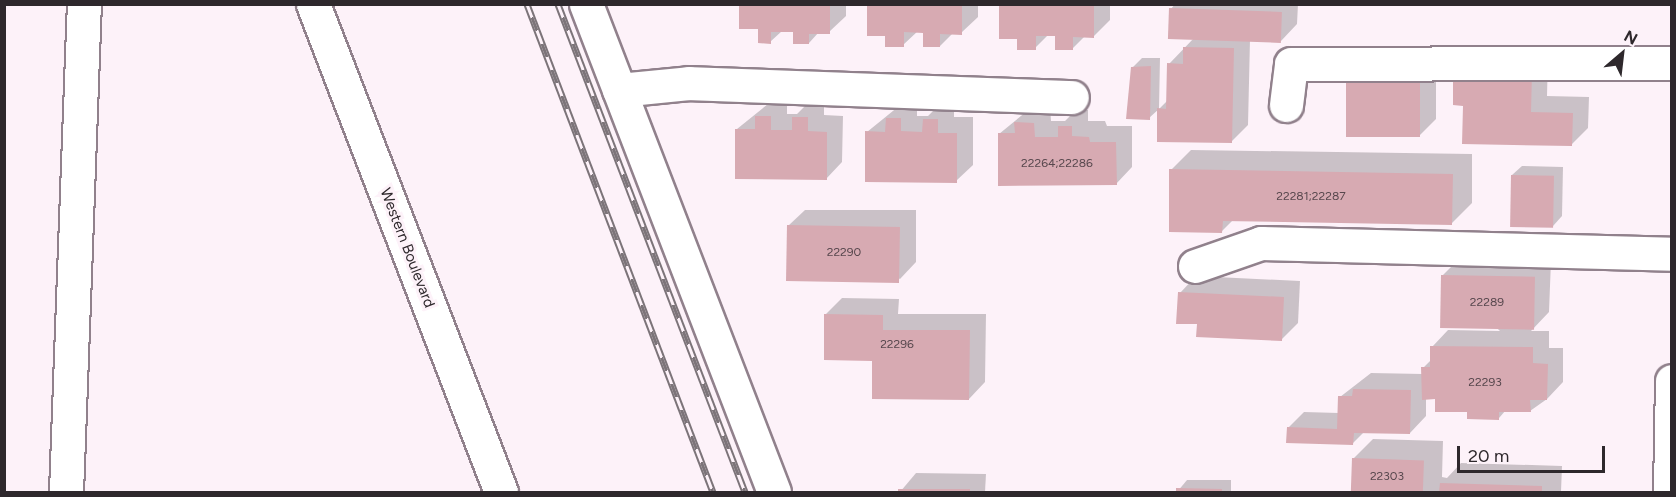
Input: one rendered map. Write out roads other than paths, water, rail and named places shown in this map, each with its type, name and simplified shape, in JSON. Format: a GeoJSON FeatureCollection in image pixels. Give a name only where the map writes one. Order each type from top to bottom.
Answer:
{"type":"FeatureCollection","features":[{"type":"Feature","properties":{"kind":"street"},"geometry":{"type":"LineString","coordinates":[[66,492],[84,4]]}},
{"type":"Feature","properties":{"kind":"street","name":"Western Boulevard"},"geometry":{"type":"LineString","coordinates":[[313,4],[501,492]]}},
{"type":"Feature","properties":{"kind":"street"},"geometry":{"type":"LineString","coordinates":[[586,4],[774,492]]}},
{"type":"Feature","properties":{"kind":"street"},"geometry":{"type":"LineString","coordinates":[[1286,105],[1290,64],[1671,63]]}},
{"type":"Feature","properties":{"kind":"street"},"geometry":{"type":"LineString","coordinates":[[619,90],[689,83],[1072,97]]}},
{"type":"Feature","properties":{"kind":"street"},"geometry":{"type":"LineString","coordinates":[[1195,266],[1261,243],[1671,254]]}},
{"type":"Feature","properties":{"kind":"street"},"geometry":{"type":"LineString","coordinates":[[1670,492],[1671,381]]}},
{"type":"Feature","properties":{"kind":"railway"},"geometry":{"type":"LineString","coordinates":[[527,4],[713,492]]}},
{"type":"Feature","properties":{"kind":"railway"},"geometry":{"type":"LineString","coordinates":[[558,4],[745,492]]}}]}
